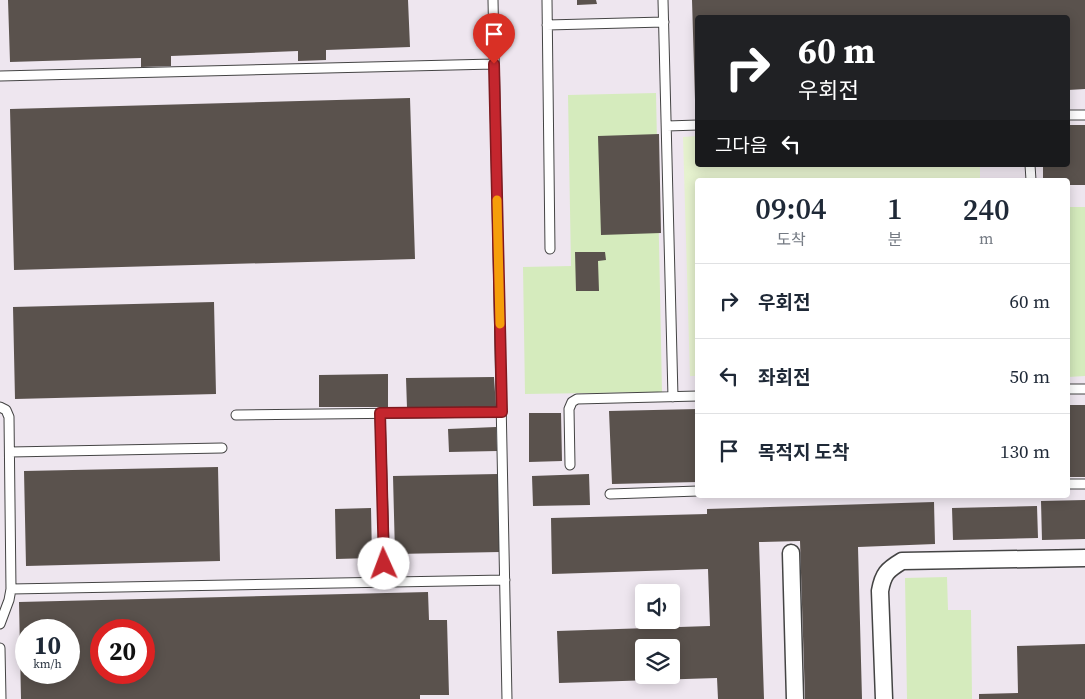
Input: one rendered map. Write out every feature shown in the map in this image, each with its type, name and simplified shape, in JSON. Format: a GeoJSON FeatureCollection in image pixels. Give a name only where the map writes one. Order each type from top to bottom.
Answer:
{"type":"FeatureCollection","features":[{"type":"Feature","properties":{"kind":"street"},"geometry":{"type":"LineString","coordinates":[[791,553],[795,699]]}},
{"type":"Feature","properties":{"kind":"street"},"geometry":{"type":"LineString","coordinates":[[884,699],[880,591],[883,577],[892,567],[902,561],[1085,558]]}},
{"type":"Feature","properties":{"kind":"lane"},"geometry":{"type":"LineString","coordinates":[[493,0],[507,699]]}},
{"type":"Feature","properties":{"kind":"lane"},"geometry":{"type":"LineString","coordinates":[[546,0],[550,249]]}},
{"type":"Feature","properties":{"kind":"lane"},"geometry":{"type":"LineString","coordinates":[[664,0],[673,397]]}},
{"type":"Feature","properties":{"kind":"lane"},"geometry":{"type":"LineString","coordinates":[[547,25],[664,22]]}},
{"type":"Feature","properties":{"kind":"lane"},"geometry":{"type":"LineString","coordinates":[[0,76],[494,64]]}},
{"type":"Feature","properties":{"kind":"lane"},"geometry":{"type":"LineString","coordinates":[[1070,115],[1085,115]]}},
{"type":"Feature","properties":{"kind":"lane"},"geometry":{"type":"LineString","coordinates":[[666,126],[695,125]]}},
{"type":"Feature","properties":{"kind":"lane"},"geometry":{"type":"LineString","coordinates":[[1070,389],[1085,389]]}},
{"type":"Feature","properties":{"kind":"lane"},"geometry":{"type":"LineString","coordinates":[[570,465],[569,409],[572,402],[577,398],[695,396]]}},
{"type":"Feature","properties":{"kind":"lane"},"geometry":{"type":"LineString","coordinates":[[0,407],[6,410],[9,417],[11,588],[9,600],[0,624]]}},
{"type":"Feature","properties":{"kind":"lane"},"geometry":{"type":"LineString","coordinates":[[236,415],[502,412]]}},
{"type":"Feature","properties":{"kind":"lane"},"geometry":{"type":"LineString","coordinates":[[380,413],[385,582]]}},
{"type":"Feature","properties":{"kind":"lane"},"geometry":{"type":"LineString","coordinates":[[10,452],[222,448]]}},
{"type":"Feature","properties":{"kind":"lane"},"geometry":{"type":"LineString","coordinates":[[1070,484],[1085,484]]}},
{"type":"Feature","properties":{"kind":"lane"},"geometry":{"type":"LineString","coordinates":[[610,494],[695,491]]}},
{"type":"Feature","properties":{"kind":"lane"},"geometry":{"type":"LineString","coordinates":[[11,588],[505,580]]}},
{"type":"Feature","properties":{"kind":"lane"},"geometry":{"type":"LineString","coordinates":[[0,648],[1,699]]}},
{"type":"Feature","properties":{"kind":"shaded area"},"geometry":{"type":"Polygon","coordinates":[[[0,0],[1085,0],[1085,699],[0,699],[0,0]]]}},
{"type":"Feature","properties":{"kind":"green space"},"geometry":{"type":"Polygon","coordinates":[[[656,93],[662,392],[525,394],[523,267],[571,266],[568,95],[656,93]]]}},
{"type":"Feature","properties":{"kind":"green space"},"geometry":{"type":"Polygon","coordinates":[[[695,136],[695,167],[980,167],[980,178],[695,178],[695,376],[690,376],[683,137],[695,136]]]}},
{"type":"Feature","properties":{"kind":"green space"},"geometry":{"type":"Polygon","coordinates":[[[1070,207],[1085,207],[1085,376],[1070,377],[1070,207]]]}},
{"type":"Feature","properties":{"kind":"green space"},"geometry":{"type":"Polygon","coordinates":[[[947,577],[948,610],[971,610],[972,699],[907,699],[905,578],[947,577]]]}},
{"type":"Feature","properties":{"kind":"building"},"geometry":{"type":"Polygon","coordinates":[[[8,0],[408,0],[410,47],[326,50],[326,60],[298,61],[298,51],[171,56],[171,66],[141,67],[141,58],[10,62],[8,0]]]}},
{"type":"Feature","properties":{"kind":"building"},"geometry":{"type":"Polygon","coordinates":[[[577,0],[596,0],[597,4],[577,5],[577,0]]]}},
{"type":"Feature","properties":{"kind":"building"},"geometry":{"type":"Polygon","coordinates":[[[692,0],[1085,0],[1085,89],[1070,90],[1070,15],[695,15],[695,100],[692,0]]]}},
{"type":"Feature","properties":{"kind":"building"},"geometry":{"type":"Polygon","coordinates":[[[410,98],[415,259],[14,270],[10,109],[410,98]]]}},
{"type":"Feature","properties":{"kind":"building"},"geometry":{"type":"Polygon","coordinates":[[[1070,125],[1085,125],[1085,185],[1070,185],[1070,178],[1043,178],[1043,167],[1070,167],[1070,125]]]}},
{"type":"Feature","properties":{"kind":"building"},"geometry":{"type":"Polygon","coordinates":[[[659,134],[661,233],[601,235],[598,136],[659,134]]]}},
{"type":"Feature","properties":{"kind":"building"},"geometry":{"type":"Polygon","coordinates":[[[575,252],[605,252],[606,260],[598,261],[599,291],[576,291],[575,252]]]}},
{"type":"Feature","properties":{"kind":"building"},"geometry":{"type":"Polygon","coordinates":[[[214,302],[216,394],[15,399],[13,307],[214,302]]]}},
{"type":"Feature","properties":{"kind":"building"},"geometry":{"type":"Polygon","coordinates":[[[388,374],[388,407],[319,407],[319,375],[388,374]]]}},
{"type":"Feature","properties":{"kind":"building"},"geometry":{"type":"Polygon","coordinates":[[[494,377],[496,407],[407,408],[406,378],[494,377]]]}},
{"type":"Feature","properties":{"kind":"building"},"geometry":{"type":"Polygon","coordinates":[[[1070,405],[1085,405],[1085,477],[1070,477],[1070,405]]]}},
{"type":"Feature","properties":{"kind":"building"},"geometry":{"type":"Polygon","coordinates":[[[695,409],[695,482],[612,484],[609,411],[695,409]]]}},
{"type":"Feature","properties":{"kind":"building"},"geometry":{"type":"Polygon","coordinates":[[[529,413],[561,413],[562,461],[529,462],[529,413]]]}},
{"type":"Feature","properties":{"kind":"building"},"geometry":{"type":"Polygon","coordinates":[[[496,427],[497,451],[449,452],[448,429],[496,427]]]}},
{"type":"Feature","properties":{"kind":"building"},"geometry":{"type":"Polygon","coordinates":[[[218,467],[220,561],[26,566],[24,471],[218,467]]]}},
{"type":"Feature","properties":{"kind":"building"},"geometry":{"type":"Polygon","coordinates":[[[498,474],[500,552],[395,554],[393,476],[498,474]]]}},
{"type":"Feature","properties":{"kind":"building"},"geometry":{"type":"Polygon","coordinates":[[[589,474],[590,505],[533,506],[532,476],[589,474]]]}},
{"type":"Feature","properties":{"kind":"building"},"geometry":{"type":"Polygon","coordinates":[[[1085,500],[1085,539],[1042,540],[1041,501],[1085,500]]]}},
{"type":"Feature","properties":{"kind":"building"},"geometry":{"type":"Polygon","coordinates":[[[934,502],[935,544],[858,547],[862,699],[805,699],[800,541],[759,542],[764,699],[718,699],[717,678],[680,679],[680,639],[635,639],[635,681],[559,683],[557,631],[680,629],[680,627],[710,626],[708,569],[552,574],[551,518],[707,514],[707,509],[934,502]]]}},
{"type":"Feature","properties":{"kind":"building"},"geometry":{"type":"Polygon","coordinates":[[[1037,506],[1038,538],[953,540],[952,508],[1037,506]]]}},
{"type":"Feature","properties":{"kind":"building"},"geometry":{"type":"Polygon","coordinates":[[[371,508],[372,558],[336,559],[335,509],[371,508]]]}},
{"type":"Feature","properties":{"kind":"building"},"geometry":{"type":"Polygon","coordinates":[[[428,592],[429,620],[447,620],[449,695],[420,695],[420,699],[21,699],[21,684],[80,684],[80,619],[19,619],[19,602],[428,592]]]}},
{"type":"Feature","properties":{"kind":"building"},"geometry":{"type":"Polygon","coordinates":[[[1085,644],[1085,699],[979,699],[979,694],[1018,693],[1017,646],[1085,644]]]}},
{"type":"Feature","properties":{"kind":"slow traffic"},"geometry":{"type":"LineString","coordinates":[[497,200],[500,324]]}},
{"type":"Feature","properties":{"kind":"route"},"geometry":{"type":"LineString","coordinates":[[384,564],[380,413],[502,412],[494,64]]}}]}
